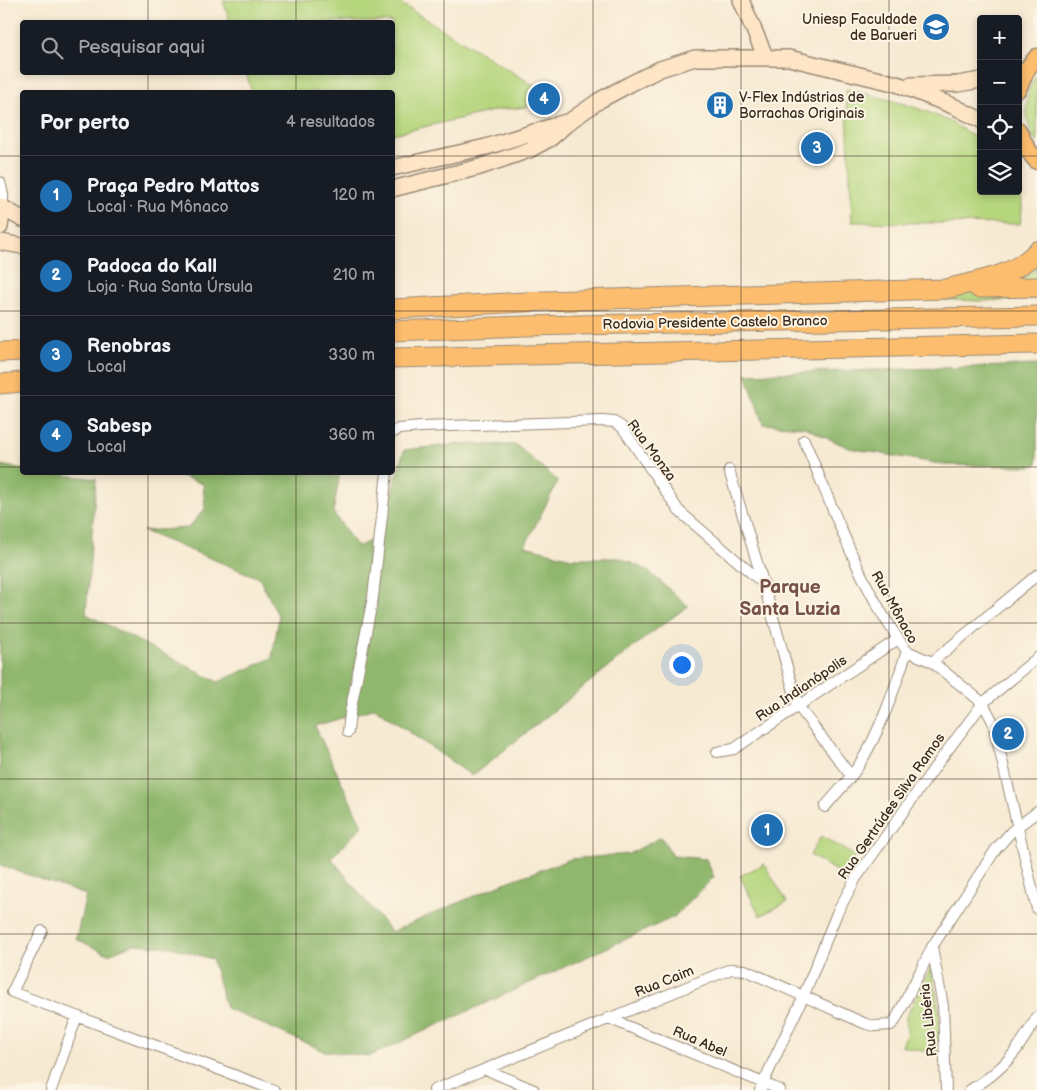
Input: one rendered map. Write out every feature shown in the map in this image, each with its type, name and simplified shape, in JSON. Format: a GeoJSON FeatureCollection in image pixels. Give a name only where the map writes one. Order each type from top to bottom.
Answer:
{"type":"FeatureCollection","features":[{"type":"Feature","properties":{"kind":"highway"},"geometry":{"type":"LineString","coordinates":[[945,289],[990,278],[1014,269],[1031,258],[1037,251]]}},
{"type":"Feature","properties":{"kind":"highway"},"geometry":{"type":"LineString","coordinates":[[395,309],[544,301],[1037,287]]}},
{"type":"Feature","properties":{"kind":"highway","name":"Rodovia Presidente Castelo Branco"},"geometry":{"type":"LineString","coordinates":[[395,331],[526,326],[1037,316]]}},
{"type":"Feature","properties":{"kind":"highway","name":"Rodovia Presidente Castelo Branco"},"geometry":{"type":"LineString","coordinates":[[395,358],[1037,344]]}},
{"type":"Feature","properties":{"kind":"highway"},"geometry":{"type":"LineString","coordinates":[[0,352],[20,351]]}},
{"type":"Feature","properties":{"kind":"highway"},"geometry":{"type":"LineString","coordinates":[[0,384],[20,382]]}},
{"type":"Feature","properties":{"kind":"main road"},"geometry":{"type":"LineString","coordinates":[[1022,80],[1036,57]]}},
{"type":"Feature","properties":{"kind":"main road"},"geometry":{"type":"LineString","coordinates":[[1022,142],[1029,154]]}},
{"type":"Feature","properties":{"kind":"street"},"geometry":{"type":"LineString","coordinates":[[742,0],[766,58]]}},
{"type":"Feature","properties":{"kind":"street"},"geometry":{"type":"LineString","coordinates":[[1022,64],[1036,57]]}},
{"type":"Feature","properties":{"kind":"street"},"geometry":{"type":"LineString","coordinates":[[395,188],[504,160],[542,144],[570,121],[623,88],[649,74],[695,58],[789,58],[897,84],[953,106],[977,118]]}},
{"type":"Feature","properties":{"kind":"street"},"geometry":{"type":"LineString","coordinates":[[897,84],[943,86],[977,81]]}},
{"type":"Feature","properties":{"kind":"street"},"geometry":{"type":"LineString","coordinates":[[395,167],[486,147],[570,121]]}},
{"type":"Feature","properties":{"kind":"street"},"geometry":{"type":"LineString","coordinates":[[0,182],[3,194],[0,227]]}},
{"type":"Feature","properties":{"kind":"street"},"geometry":{"type":"LineString","coordinates":[[1,207],[20,218]]}},
{"type":"Feature","properties":{"kind":"street"},"geometry":{"type":"LineString","coordinates":[[0,242],[20,246]]}},
{"type":"Feature","properties":{"kind":"street","name":"Rua Monza"},"geometry":{"type":"LineString","coordinates":[[395,431],[399,429],[421,427],[602,421],[617,423],[622,427],[679,511],[764,584]]}},
{"type":"Feature","properties":{"kind":"street","name":"Rua Mônaco"},"geometry":{"type":"LineString","coordinates":[[804,440],[866,585],[889,626],[907,651],[892,697],[858,766],[825,807]]}},
{"type":"Feature","properties":{"kind":"street"},"geometry":{"type":"LineString","coordinates":[[729,470],[764,584],[798,706],[851,776]]}},
{"type":"Feature","properties":{"kind":"street"},"geometry":{"type":"LineString","coordinates":[[348,732],[373,597],[387,475]]}},
{"type":"Feature","properties":{"kind":"street"},"geometry":{"type":"LineString","coordinates":[[932,662],[1037,575]]}},
{"type":"Feature","properties":{"kind":"street","name":"Rua Indianópolis"},"geometry":{"type":"LineString","coordinates":[[717,752],[734,750],[898,640]]}},
{"type":"Feature","properties":{"kind":"street"},"geometry":{"type":"LineString","coordinates":[[907,651],[932,662],[983,703],[993,722],[1037,909]]}},
{"type":"Feature","properties":{"kind":"street","name":"Rua Gertrúdes Silva Ramos"},"geometry":{"type":"LineString","coordinates":[[762,1086],[804,995],[837,913],[856,878],[983,703],[1037,658]]}},
{"type":"Feature","properties":{"kind":"street"},"geometry":{"type":"LineString","coordinates":[[932,947],[996,849],[1018,826],[1037,812]]}},
{"type":"Feature","properties":{"kind":"street"},"geometry":{"type":"LineString","coordinates":[[42,931],[12,992],[274,1090]]}},
{"type":"Feature","properties":{"kind":"street","name":"Rua Caim"},"geometry":{"type":"LineString","coordinates":[[434,1090],[731,969],[745,970],[866,1024],[875,1026],[891,1025],[932,947]]}},
{"type":"Feature","properties":{"kind":"street","name":"Rua Libéria"},"geometry":{"type":"LineString","coordinates":[[932,947],[942,1006],[946,1090]]}},
{"type":"Feature","properties":{"kind":"street"},"geometry":{"type":"LineString","coordinates":[[51,1090],[77,1016]]}},
{"type":"Feature","properties":{"kind":"street"},"geometry":{"type":"LineString","coordinates":[[970,1090],[990,1078],[1004,1065],[1019,1048],[1037,1017]]}},
{"type":"Feature","properties":{"kind":"street","name":"Rua Abel"},"geometry":{"type":"LineString","coordinates":[[608,1018],[762,1086],[780,1090]]}},
{"type":"Feature","properties":{"kind":"street"},"geometry":{"type":"LineString","coordinates":[[487,1070],[534,1090]]}},
{"type":"Feature","properties":{"kind":"green space"},"geometry":{"type":"Polygon","coordinates":[[[223,0],[395,0],[538,88],[527,107],[497,110],[395,134],[395,90],[251,90],[247,75],[395,75],[395,20],[229,20],[223,0]]]}},
{"type":"Feature","properties":{"kind":"green space"},"geometry":{"type":"Polygon","coordinates":[[[1037,74],[1037,143],[1029,127],[1026,109],[1029,90],[1037,74]]]}},
{"type":"Feature","properties":{"kind":"green space"},"geometry":{"type":"Polygon","coordinates":[[[846,89],[917,108],[951,122],[977,140],[977,195],[1021,195],[1022,214],[1020,224],[852,222],[846,89]]]}},
{"type":"Feature","properties":{"kind":"green space"},"geometry":{"type":"Polygon","coordinates":[[[1037,267],[1037,299],[979,301],[892,297],[1001,286],[1027,276],[1037,267]]]}},
{"type":"Feature","properties":{"kind":"green space"},"geometry":{"type":"Polygon","coordinates":[[[1037,365],[1037,464],[1031,466],[946,465],[849,448],[804,427],[763,424],[746,374],[1037,365]]]}},
{"type":"Feature","properties":{"kind":"green space"},"geometry":{"type":"Polygon","coordinates":[[[459,444],[516,445],[558,481],[525,546],[572,558],[620,558],[647,570],[688,606],[646,637],[472,776],[375,708],[315,726],[362,826],[331,858],[391,932],[504,883],[571,859],[629,854],[661,837],[673,856],[706,859],[714,877],[674,917],[370,1056],[324,1051],[226,1008],[212,959],[171,947],[134,944],[108,954],[76,939],[86,895],[0,865],[0,465],[20,469],[20,475],[65,475],[96,479],[86,614],[218,682],[272,658],[279,617],[259,578],[143,531],[188,528],[205,509],[203,484],[179,475],[340,475],[333,512],[357,547],[379,537],[404,450],[459,444]]]}},
{"type":"Feature","properties":{"kind":"green space"},"geometry":{"type":"Polygon","coordinates":[[[821,836],[855,856],[843,875],[810,855],[821,836]]]}},
{"type":"Feature","properties":{"kind":"green space"},"geometry":{"type":"Polygon","coordinates":[[[764,864],[787,902],[760,916],[740,876],[764,864]]]}},
{"type":"Feature","properties":{"kind":"green space"},"geometry":{"type":"Polygon","coordinates":[[[931,967],[939,1010],[943,1056],[902,1046],[907,1033],[906,1017],[931,967]]]}},
{"type":"Feature","properties":{"kind":"place","name":"Uniesp Faculdade de Barueri"},"geometry":{"type":"Point","coordinates":[936,27]}},
{"type":"Feature","properties":{"kind":"place","name":"Sabesp"},"geometry":{"type":"Point","coordinates":[544,99]}},
{"type":"Feature","properties":{"kind":"place","name":"V-Flex Indústrias de Borrachas Originais"},"geometry":{"type":"Point","coordinates":[720,105]}},
{"type":"Feature","properties":{"kind":"place","name":"Renobras"},"geometry":{"type":"Point","coordinates":[817,148]}},
{"type":"Feature","properties":{"kind":"place","name":"Padoca do Kall"},"geometry":{"type":"Point","coordinates":[1008,734]}},
{"type":"Feature","properties":{"kind":"place","name":"Praça Pedro Mattos"},"geometry":{"type":"Point","coordinates":[767,830]}},
{"type":"Feature","properties":{"kind":"district","name":"Parque Santa Luzia"},"geometry":{"type":"Point","coordinates":[790,597]}}]}
